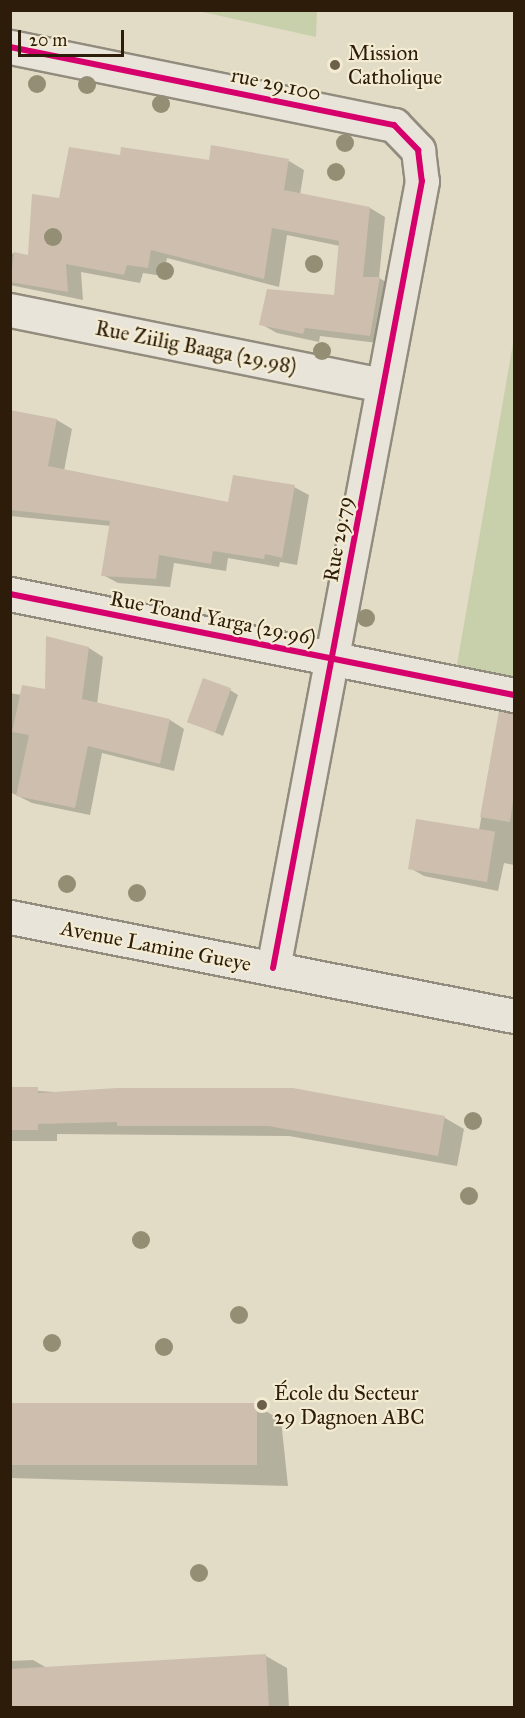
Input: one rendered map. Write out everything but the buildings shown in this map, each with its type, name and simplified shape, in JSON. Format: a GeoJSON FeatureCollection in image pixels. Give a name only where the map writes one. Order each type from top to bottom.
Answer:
{"type":"FeatureCollection","features":[{"type":"Feature","properties":{"kind":"street","name":"rue 29.100"},"geometry":{"type":"LineString","coordinates":[[10,47],[394,125],[418,150]]}},
{"type":"Feature","properties":{"kind":"street","name":"Rue 29.79"},"geometry":{"type":"LineString","coordinates":[[273,968],[334,659],[381,385],[422,181],[418,150]]}},
{"type":"Feature","properties":{"kind":"street","name":"Rue Ziilig Baaga (29.98)"},"geometry":{"type":"LineString","coordinates":[[10,310],[381,385]]}},
{"type":"Feature","properties":{"kind":"street","name":"Rue Toand Yarga (29.96)"},"geometry":{"type":"LineString","coordinates":[[10,594],[514,695]]}},
{"type":"Feature","properties":{"kind":"street","name":"Avenue Lamine Gueye"},"geometry":{"type":"LineString","coordinates":[[10,917],[514,1016]]}},
{"type":"Feature","properties":{"kind":"green space"},"geometry":{"type":"Polygon","coordinates":[[[198,11],[317,11],[316,37],[198,11]]]}},
{"type":"Feature","properties":{"kind":"green space"},"geometry":{"type":"Polygon","coordinates":[[[514,338],[514,680],[456,670],[514,338]]]}},
{"type":"Feature","properties":{"kind":"cycle path"},"geometry":{"type":"LineString","coordinates":[[10,47],[394,125],[418,150],[422,181],[273,968]]}},
{"type":"Feature","properties":{"kind":"cycle path"},"geometry":{"type":"LineString","coordinates":[[10,594],[514,695]]}},
{"type":"Feature","properties":{"kind":"place","name":"Mission Catholique"},"geometry":{"type":"Point","coordinates":[335,65]}},
{"type":"Feature","properties":{"kind":"place","name":"École du Secteur 29 Dagnoen ABC"},"geometry":{"type":"Point","coordinates":[262,1405]}}]}
